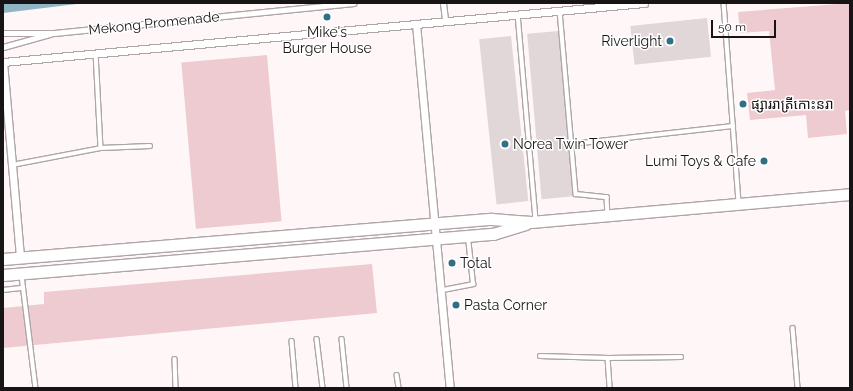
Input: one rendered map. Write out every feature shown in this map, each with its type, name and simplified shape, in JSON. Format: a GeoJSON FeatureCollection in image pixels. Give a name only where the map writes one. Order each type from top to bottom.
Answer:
{"type":"FeatureCollection","features":[{"type":"Feature","properties":{"kind":"main road"},"geometry":{"type":"LineString","coordinates":[[3,259],[491,219],[533,222],[850,194]]}},
{"type":"Feature","properties":{"kind":"main road"},"geometry":{"type":"LineString","coordinates":[[3,275],[493,234],[533,222]]}},
{"type":"Feature","properties":{"kind":"street","name":"Mekong Promenade"},"geometry":{"type":"LineString","coordinates":[[3,33],[54,33],[353,3]]}},
{"type":"Feature","properties":{"kind":"street"},"geometry":{"type":"LineString","coordinates":[[443,3],[445,20]]}},
{"type":"Feature","properties":{"kind":"street"},"geometry":{"type":"LineString","coordinates":[[20,258],[3,62],[416,24],[445,20],[644,3]]}},
{"type":"Feature","properties":{"kind":"street"},"geometry":{"type":"LineString","coordinates":[[416,24],[433,224],[443,290],[450,388]]}},
{"type":"Feature","properties":{"kind":"street"},"geometry":{"type":"LineString","coordinates":[[3,47],[54,33]]}},
{"type":"Feature","properties":{"kind":"lane"},"geometry":{"type":"LineString","coordinates":[[724,3],[740,203]]}},
{"type":"Feature","properties":{"kind":"lane"},"geometry":{"type":"LineString","coordinates":[[560,10],[576,194],[607,197],[608,215]]}},
{"type":"Feature","properties":{"kind":"lane"},"geometry":{"type":"LineString","coordinates":[[518,14],[533,222]]}},
{"type":"Feature","properties":{"kind":"lane"},"geometry":{"type":"LineString","coordinates":[[96,53],[101,148]]}},
{"type":"Feature","properties":{"kind":"lane"},"geometry":{"type":"LineString","coordinates":[[572,144],[733,126]]}},
{"type":"Feature","properties":{"kind":"lane"},"geometry":{"type":"LineString","coordinates":[[12,165],[101,148],[150,146]]}},
{"type":"Feature","properties":{"kind":"lane"},"geometry":{"type":"LineString","coordinates":[[443,290],[473,284],[468,236]]}},
{"type":"Feature","properties":{"kind":"lane"},"geometry":{"type":"LineString","coordinates":[[22,273],[36,388]]}},
{"type":"Feature","properties":{"kind":"lane"},"geometry":{"type":"LineString","coordinates":[[3,290],[23,288]]}},
{"type":"Feature","properties":{"kind":"lane"},"geometry":{"type":"LineString","coordinates":[[792,328],[798,388]]}},
{"type":"Feature","properties":{"kind":"lane"},"geometry":{"type":"LineString","coordinates":[[317,339],[322,388]]}},
{"type":"Feature","properties":{"kind":"lane"},"geometry":{"type":"LineString","coordinates":[[342,339],[347,388]]}},
{"type":"Feature","properties":{"kind":"lane"},"geometry":{"type":"LineString","coordinates":[[292,341],[296,388]]}},
{"type":"Feature","properties":{"kind":"lane"},"geometry":{"type":"LineString","coordinates":[[540,356],[608,358],[681,357]]}},
{"type":"Feature","properties":{"kind":"lane"},"geometry":{"type":"LineString","coordinates":[[608,358],[610,388]]}},
{"type":"Feature","properties":{"kind":"lane"},"geometry":{"type":"LineString","coordinates":[[175,359],[176,388]]}},
{"type":"Feature","properties":{"kind":"lane"},"geometry":{"type":"LineString","coordinates":[[397,375],[399,388]]}},
{"type":"Feature","properties":{"kind":"shaded area"},"geometry":{"type":"Polygon","coordinates":[[[850,3],[850,110],[845,111],[847,134],[808,138],[806,115],[750,120],[747,93],[775,90],[769,31],[740,33],[738,12],[850,3]]]}},
{"type":"Feature","properties":{"kind":"shaded area"},"geometry":{"type":"Polygon","coordinates":[[[267,55],[282,221],[196,229],[181,62],[267,55]]]}},
{"type":"Feature","properties":{"kind":"shaded area"},"geometry":{"type":"Polygon","coordinates":[[[372,264],[377,313],[3,348],[3,308],[44,304],[44,292],[372,264]]]}},
{"type":"Feature","properties":{"kind":"water"},"geometry":{"type":"Polygon","coordinates":[[[3,3],[85,3],[3,13],[3,3]]]}},
{"type":"Feature","properties":{"kind":"building","name":"Riverlight"},"geometry":{"type":"Polygon","coordinates":[[[707,18],[711,57],[634,65],[630,26],[707,18]]]}},
{"type":"Feature","properties":{"kind":"building"},"geometry":{"type":"Polygon","coordinates":[[[559,31],[573,196],[542,199],[527,34],[559,31]]]}},
{"type":"Feature","properties":{"kind":"building","name":"Norea Twin Tower"},"geometry":{"type":"Polygon","coordinates":[[[511,36],[528,201],[497,204],[479,39],[511,36]]]}},
{"type":"Feature","properties":{"kind":"place","name":"Mike's Burger House"},"geometry":{"type":"Point","coordinates":[327,17]}},
{"type":"Feature","properties":{"kind":"place","name":"Riverlight"},"geometry":{"type":"Point","coordinates":[670,41]}},
{"type":"Feature","properties":{"kind":"place","name":"ផ្សាររាត្រីកោះនរា"},"geometry":{"type":"Point","coordinates":[743,104]}},
{"type":"Feature","properties":{"kind":"place","name":"Norea Twin Tower"},"geometry":{"type":"Point","coordinates":[505,144]}},
{"type":"Feature","properties":{"kind":"place","name":"Lumi Toys & Cafe"},"geometry":{"type":"Point","coordinates":[764,161]}},
{"type":"Feature","properties":{"kind":"place","name":"Total"},"geometry":{"type":"Point","coordinates":[452,263]}},
{"type":"Feature","properties":{"kind":"place","name":"Pasta Corner"},"geometry":{"type":"Point","coordinates":[456,305]}}]}
